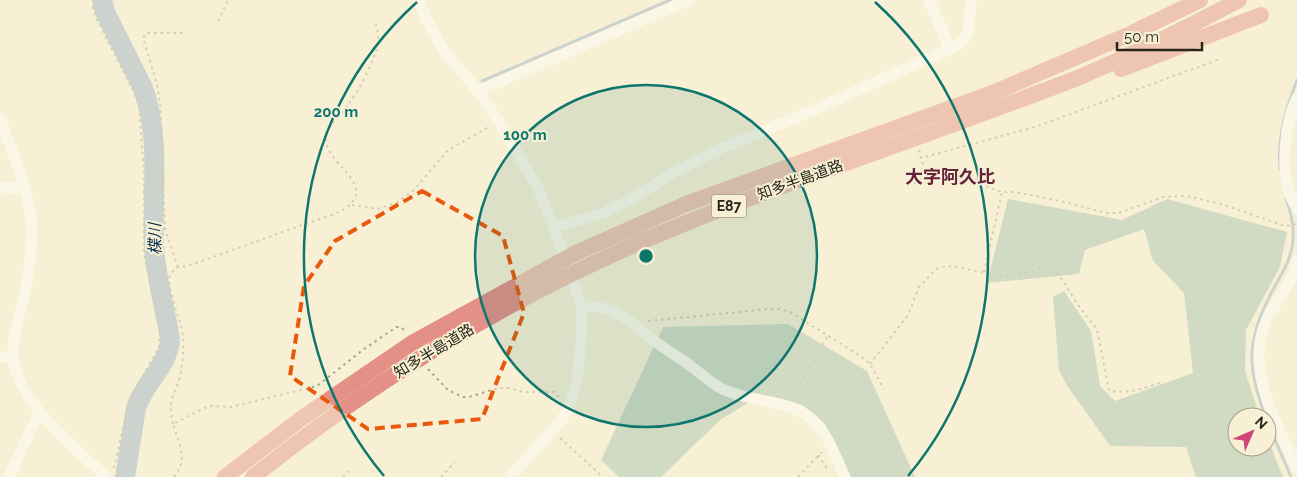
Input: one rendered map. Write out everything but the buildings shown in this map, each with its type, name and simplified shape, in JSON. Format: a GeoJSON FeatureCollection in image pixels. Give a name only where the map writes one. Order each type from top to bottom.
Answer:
{"type":"FeatureCollection","features":[{"type":"Feature","properties":{"kind":"highway","name":"知多半島道路"},"geometry":{"type":"LineString","coordinates":[[225,477],[302,418],[412,343],[576,253],[686,204],[995,92],[1121,38],[1200,0]]}},
{"type":"Feature","properties":{"kind":"highway","name":"知多半島道路"},"geometry":{"type":"LineString","coordinates":[[253,477],[328,418],[460,334],[598,261],[690,221],[1079,77],[1239,0]]}},
{"type":"Feature","properties":{"kind":"highway"},"geometry":{"type":"LineString","coordinates":[[1011,103],[1029,104],[1261,15]]}},
{"type":"Feature","properties":{"kind":"street"},"geometry":{"type":"LineString","coordinates":[[418,0],[444,51],[478,91],[499,122],[538,188],[582,307],[577,381],[568,410],[551,432],[510,477]]}},
{"type":"Feature","properties":{"kind":"street"},"geometry":{"type":"LineString","coordinates":[[478,91],[689,0]]}},
{"type":"Feature","properties":{"kind":"street"},"geometry":{"type":"LineString","coordinates":[[929,0],[950,49]]}},
{"type":"Feature","properties":{"kind":"street"},"geometry":{"type":"LineString","coordinates":[[555,232],[628,201],[673,173],[709,154],[960,44],[968,33],[971,0]]}},
{"type":"Feature","properties":{"kind":"street"},"geometry":{"type":"LineString","coordinates":[[1297,98],[1287,133],[1285,154],[1289,191],[1297,208]]}},
{"type":"Feature","properties":{"kind":"street"},"geometry":{"type":"LineString","coordinates":[[0,119],[30,209],[32,230],[25,292],[13,337],[13,358],[17,374],[24,390],[39,412],[109,475]]}},
{"type":"Feature","properties":{"kind":"street"},"geometry":{"type":"LineString","coordinates":[[0,188],[24,189]]}},
{"type":"Feature","properties":{"kind":"street"},"geometry":{"type":"LineString","coordinates":[[1297,261],[1292,274],[1267,319],[1262,331],[1259,351],[1263,386],[1297,469]]}},
{"type":"Feature","properties":{"kind":"street"},"geometry":{"type":"LineString","coordinates":[[582,307],[598,306],[625,317],[726,391],[788,407],[806,414],[817,424],[827,440],[844,477]]}},
{"type":"Feature","properties":{"kind":"street"},"geometry":{"type":"LineString","coordinates":[[0,357],[13,358]]}},
{"type":"Feature","properties":{"kind":"street"},"geometry":{"type":"LineString","coordinates":[[9,477],[39,412]]}},
{"type":"Feature","properties":{"kind":"path"},"geometry":{"type":"LineString","coordinates":[[93,0],[96,18],[133,90],[139,106],[144,172],[144,254],[160,327],[159,347],[129,401],[109,475]]}},
{"type":"Feature","properties":{"kind":"path"},"geometry":{"type":"LineString","coordinates":[[218,21],[228,0]]}},
{"type":"Feature","properties":{"kind":"path"},"geometry":{"type":"LineString","coordinates":[[174,477],[181,468],[183,459],[170,411],[171,400],[181,373],[183,347],[180,320],[172,297],[169,280],[171,273],[178,267],[186,266],[274,236],[330,215],[352,204],[356,196],[354,185],[329,151],[326,141],[330,126],[350,102],[376,52],[378,43],[375,21]]}},
{"type":"Feature","properties":{"kind":"path"},"geometry":{"type":"LineString","coordinates":[[178,267],[165,229],[160,103],[157,84],[143,38],[147,33],[185,33]]}},
{"type":"Feature","properties":{"kind":"path"},"geometry":{"type":"LineString","coordinates":[[921,158],[1034,127],[1220,59]]}},
{"type":"Feature","properties":{"kind":"path"},"geometry":{"type":"LineString","coordinates":[[352,204],[377,209],[396,203],[412,191],[448,150],[499,122]]}},
{"type":"Feature","properties":{"kind":"path"},"geometry":{"type":"LineString","coordinates":[[918,148],[926,175]]}},
{"type":"Feature","properties":{"kind":"path"},"geometry":{"type":"LineString","coordinates":[[914,184],[926,175],[952,172],[968,173],[982,185],[1002,192],[1023,194],[1112,214],[1163,197],[1186,196],[1221,204],[1285,226],[1297,224]]}},
{"type":"Feature","properties":{"kind":"path"},"geometry":{"type":"LineString","coordinates":[[984,274],[1002,192]]}},
{"type":"Feature","properties":{"kind":"path"},"geometry":{"type":"LineString","coordinates":[[870,364],[908,315],[919,287],[936,269],[946,266],[984,274],[1006,276],[1042,268],[1050,269],[1061,278],[1080,308],[1097,329],[1109,391],[1129,391],[1162,382]]}},
{"type":"Feature","properties":{"kind":"path"},"geometry":{"type":"LineString","coordinates":[[638,328],[643,323],[657,320],[780,309],[790,312],[828,335],[870,364],[884,389]]}},
{"type":"Feature","properties":{"kind":"path"},"geometry":{"type":"LineString","coordinates":[[173,424],[204,408],[212,406],[231,407],[317,386],[364,349],[396,327],[401,327],[405,331]]}},
{"type":"Feature","properties":{"kind":"path"},"geometry":{"type":"LineString","coordinates":[[788,407],[828,335]]}},
{"type":"Feature","properties":{"kind":"path"},"geometry":{"type":"LineString","coordinates":[[426,367],[448,390],[463,397],[473,396],[488,390],[505,388],[523,392],[555,392],[559,402]]}},
{"type":"Feature","properties":{"kind":"path"},"geometry":{"type":"LineString","coordinates":[[551,432],[556,434],[603,477]]}},
{"type":"Feature","properties":{"kind":"path"},"geometry":{"type":"LineString","coordinates":[[798,477],[822,452],[834,461],[837,461]]}},
{"type":"Feature","properties":{"kind":"path"},"geometry":{"type":"LineString","coordinates":[[818,456],[828,470]]}},
{"type":"Feature","properties":{"kind":"path"},"geometry":{"type":"LineString","coordinates":[[440,477],[455,462]]}},
{"type":"Feature","properties":{"kind":"path"},"geometry":{"type":"LineString","coordinates":[[343,477],[349,471]]}},
{"type":"Feature","properties":{"kind":"highlighted area"},"geometry":{"type":"Polygon","coordinates":[[[422,191],[503,236],[524,313],[482,419],[368,429],[290,376],[304,286],[335,241],[422,191]]]}},
{"type":"Feature","properties":{"kind":"green space"},"geometry":{"type":"Polygon","coordinates":[[[1008,199],[1122,220],[1167,199],[1287,232],[1280,267],[1246,330],[1245,371],[1257,407],[1227,407],[1227,457],[1275,457],[1283,477],[1196,477],[1186,447],[1110,446],[1068,387],[1059,371],[1053,297],[1064,291],[1091,331],[1100,386],[1115,401],[1193,373],[1184,293],[1153,261],[1144,229],[1085,250],[1079,274],[987,283],[1008,199]]]}},
{"type":"Feature","properties":{"kind":"green space"},"geometry":{"type":"Polygon","coordinates":[[[788,324],[867,371],[915,477],[851,477],[825,424],[802,405],[761,395],[720,420],[661,477],[619,477],[601,460],[663,327],[788,324]]]}},
{"type":"Feature","properties":{"kind":"waterway","name":"楪川"},"geometry":{"type":"LineString","coordinates":[[102,0],[105,12],[143,88],[149,107],[154,145],[155,256],[170,339],[166,357],[139,399],[136,408],[125,477]]}},
{"type":"Feature","properties":{"kind":"waterway"},"geometry":{"type":"LineString","coordinates":[[482,81],[670,0]]}},
{"type":"Feature","properties":{"kind":"waterway"},"geometry":{"type":"LineString","coordinates":[[1280,169],[1279,157],[1283,123],[1297,80]]}},
{"type":"Feature","properties":{"kind":"waterway"},"geometry":{"type":"LineString","coordinates":[[1286,199],[1293,225],[1291,252],[1259,321],[1252,348],[1252,358],[1253,372],[1261,403],[1291,477]]}},
{"type":"Feature","properties":{"kind":"district","name":"大字阿久比"},"geometry":{"type":"Point","coordinates":[950,176]}}]}
